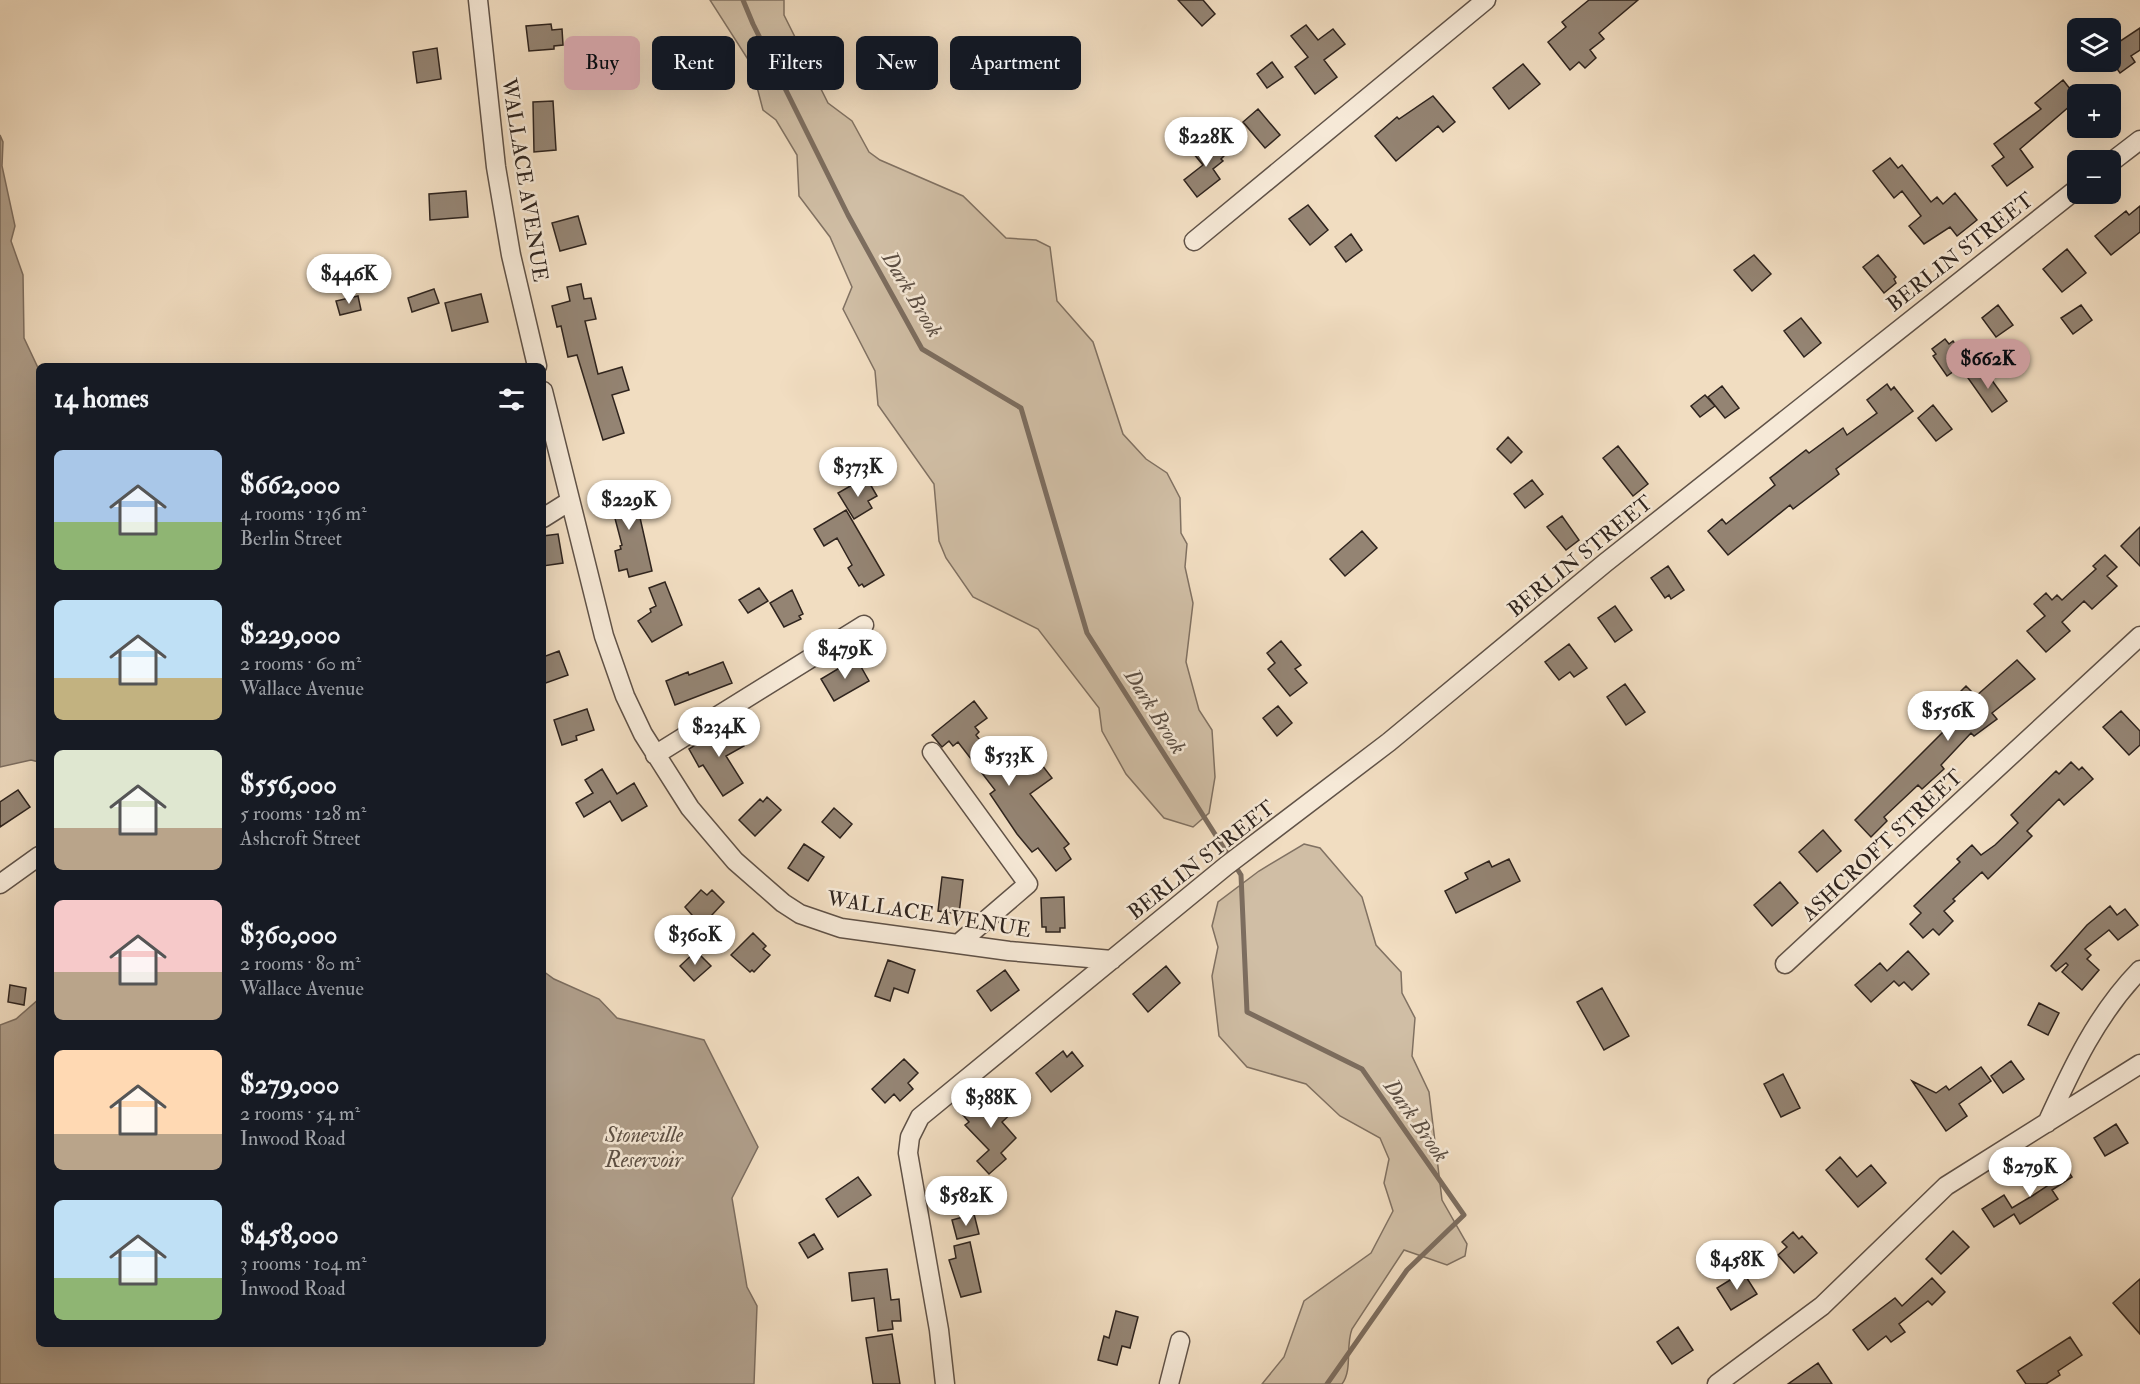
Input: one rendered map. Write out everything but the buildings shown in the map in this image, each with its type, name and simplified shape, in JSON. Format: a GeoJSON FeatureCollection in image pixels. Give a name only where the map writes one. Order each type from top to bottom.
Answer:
{"type":"FeatureCollection","features":[{"type":"Feature","properties":{"kind":"street","name":"WALLACE AVENUE"},"geometry":{"type":"LineString","coordinates":[[478,0],[496,166],[511,255],[536,363]]}},
{"type":"Feature","properties":{"kind":"street"},"geometry":{"type":"LineString","coordinates":[[1194,241],[1486,0]]}},
{"type":"Feature","properties":{"kind":"street"},"geometry":{"type":"LineString","coordinates":[[2121,155],[2140,140]]}},
{"type":"Feature","properties":{"kind":"street","name":"BERLIN STREET"},"geometry":{"type":"LineString","coordinates":[[945,1384],[939,1330],[909,1163],[912,1130],[931,1107],[1232,862],[1389,742],[1605,563],[2067,198]]}},
{"type":"Feature","properties":{"kind":"street","name":"WALLACE AVENUE"},"geometry":{"type":"LineString","coordinates":[[546,403],[611,660],[633,714],[656,755],[690,808],[718,844],[752,877],[792,908],[813,919],[841,928],[958,944],[1112,960]]}},
{"type":"Feature","properties":{"kind":"street"},"geometry":{"type":"LineString","coordinates":[[546,516],[570,501]]}},
{"type":"Feature","properties":{"kind":"street"},"geometry":{"type":"LineString","coordinates":[[656,755],[864,625]]}},
{"type":"Feature","properties":{"kind":"street","name":"ASHCROFT STREET"},"geometry":{"type":"LineString","coordinates":[[1785,964],[2140,636]]}},
{"type":"Feature","properties":{"kind":"street"},"geometry":{"type":"LineString","coordinates":[[932,752],[1028,884],[958,944]]}},
{"type":"Feature","properties":{"kind":"street"},"geometry":{"type":"LineString","coordinates":[[0,884],[36,858]]}},
{"type":"Feature","properties":{"kind":"street"},"geometry":{"type":"LineString","coordinates":[[2047,1123],[2084,1046],[2108,1007],[2140,970]]}},
{"type":"Feature","properties":{"kind":"street"},"geometry":{"type":"LineString","coordinates":[[1717,1384],[1822,1306],[1946,1186],[2140,1064]]}},
{"type":"Feature","properties":{"kind":"street"},"geometry":{"type":"LineString","coordinates":[[1168,1384],[1180,1341]]}},
{"type":"Feature","properties":{"kind":"shaded area"},"geometry":{"type":"Polygon","coordinates":[[[710,0],[784,0],[784,15],[794,36],[747,36],[747,58],[710,0]]]}},
{"type":"Feature","properties":{"kind":"shaded area"},"geometry":{"type":"Polygon","coordinates":[[[758,90],[822,90],[828,103],[852,121],[869,152],[880,160],[963,196],[1006,238],[1036,240],[1050,247],[1057,301],[1093,342],[1123,434],[1146,459],[1167,473],[1180,498],[1181,533],[1187,544],[1185,567],[1193,603],[1186,662],[1199,710],[1212,730],[1215,777],[1209,813],[1193,827],[1164,818],[1126,774],[1102,731],[1099,708],[1038,629],[973,597],[946,558],[939,541],[934,484],[878,405],[875,371],[843,309],[852,287],[830,237],[799,196],[797,155],[776,120],[763,110],[758,90]]]}},
{"type":"Feature","properties":{"kind":"shaded area"},"geometry":{"type":"Polygon","coordinates":[[[1304,844],[1320,848],[1362,897],[1376,945],[1401,972],[1402,993],[1415,1018],[1412,1056],[1429,1092],[1442,1200],[1467,1244],[1465,1256],[1447,1265],[1404,1250],[1352,1329],[1347,1372],[1342,1384],[1262,1384],[1284,1357],[1304,1301],[1371,1253],[1393,1211],[1384,1183],[1389,1159],[1380,1138],[1340,1116],[1306,1084],[1247,1067],[1219,1036],[1212,976],[1218,947],[1212,926],[1218,902],[1259,871],[1304,844]]]}},
{"type":"Feature","properties":{"kind":"water"},"geometry":{"type":"Polygon","coordinates":[[[0,135],[3,142],[2,166],[15,226],[11,241],[23,275],[24,338],[36,364],[36,761],[31,760],[0,767],[0,135]]]}},
{"type":"Feature","properties":{"kind":"water","name":"Stoneville Reservoir"},"geometry":{"type":"Polygon","coordinates":[[[546,973],[599,999],[617,1018],[704,1040],[758,1147],[732,1198],[747,1287],[757,1306],[754,1384],[0,1384],[0,1025],[16,1019],[36,1002],[36,1347],[546,1347],[546,973]]]}},
{"type":"Feature","properties":{"kind":"waterway","name":"Dark Brook"},"geometry":{"type":"LineString","coordinates":[[743,0],[848,215],[922,349],[1021,408],[1087,633],[1241,875],[1247,1012],[1362,1069],[1464,1215],[1407,1270],[1327,1384]]}}]}
